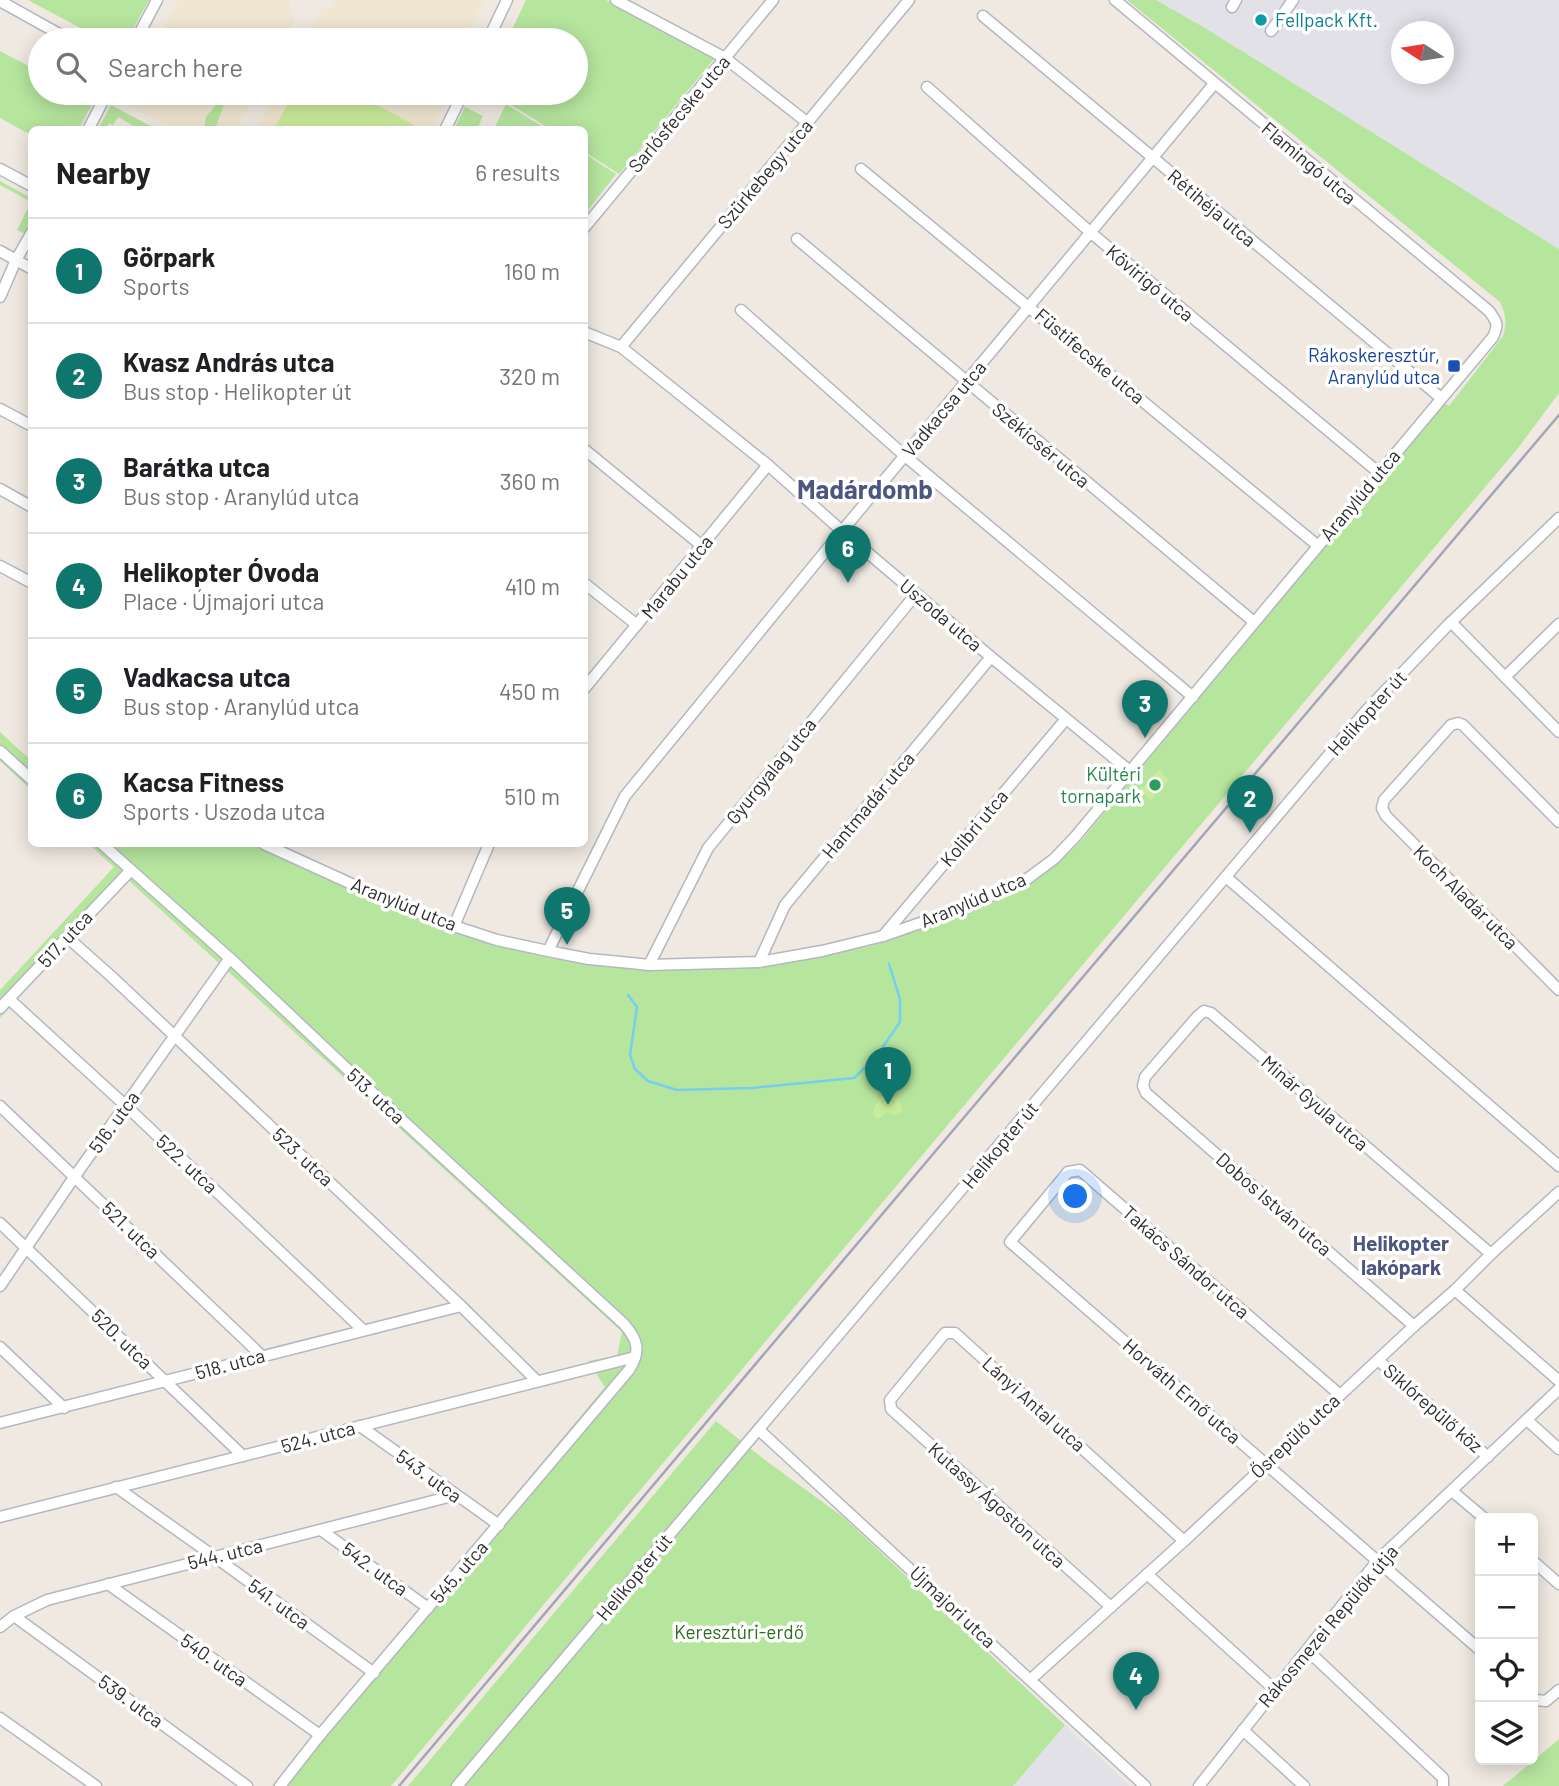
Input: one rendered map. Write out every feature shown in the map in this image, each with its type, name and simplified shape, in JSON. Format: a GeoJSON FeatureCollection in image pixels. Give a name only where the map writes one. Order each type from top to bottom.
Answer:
{"type":"FeatureCollection","features":[{"type":"Feature","properties":{"kind":"street"},"geometry":{"type":"LineString","coordinates":[[142,28],[157,0]]}},
{"type":"Feature","properties":{"kind":"street"},"geometry":{"type":"LineString","coordinates":[[494,28],[507,0]]}},
{"type":"Feature","properties":{"kind":"street"},"geometry":{"type":"LineString","coordinates":[[617,1],[634,0]]}},
{"type":"Feature","properties":{"kind":"street","name":"Sarlósfecske utca"},"geometry":{"type":"LineString","coordinates":[[588,223],[773,0]]}},
{"type":"Feature","properties":{"kind":"street","name":"Szürkebegy utca"},"geometry":{"type":"LineString","coordinates":[[621,347],[909,0]]}},
{"type":"Feature","properties":{"kind":"street","name":"Flamingó utca"},"geometry":{"type":"LineString","coordinates":[[1115,0],[1489,311],[1497,328]]}},
{"type":"Feature","properties":{"kind":"street"},"geometry":{"type":"LineString","coordinates":[[1271,30],[1293,0]]}},
{"type":"Feature","properties":{"kind":"street"},"geometry":{"type":"LineString","coordinates":[[0,1],[48,28]]}},
{"type":"Feature","properties":{"kind":"street"},"geometry":{"type":"LineString","coordinates":[[617,1],[725,58],[808,123]]}},
{"type":"Feature","properties":{"kind":"street","name":"Rétihéja utca"},"geometry":{"type":"LineString","coordinates":[[984,16],[1441,398]]}},
{"type":"Feature","properties":{"kind":"street","name":"Vadkacsa utca"},"geometry":{"type":"LineString","coordinates":[[548,951],[625,796],[1214,84]]}},
{"type":"Feature","properties":{"kind":"street","name":"Kövirigó utca"},"geometry":{"type":"LineString","coordinates":[[927,87],[1090,232],[1378,472]]}},
{"type":"Feature","properties":{"kind":"street"},"geometry":{"type":"LineString","coordinates":[[90,126],[101,105]]}},
{"type":"Feature","properties":{"kind":"street"},"geometry":{"type":"LineString","coordinates":[[447,126],[457,105]]}},
{"type":"Feature","properties":{"kind":"street"},"geometry":{"type":"LineString","coordinates":[[0,169],[28,184]]}},
{"type":"Feature","properties":{"kind":"street","name":"Füstifecske utca"},"geometry":{"type":"LineString","coordinates":[[861,169],[1317,545]]}},
{"type":"Feature","properties":{"kind":"street"},"geometry":{"type":"LineString","coordinates":[[0,297],[28,239]]}},
{"type":"Feature","properties":{"kind":"street","name":"Székicsér utca"},"geometry":{"type":"LineString","coordinates":[[797,239],[1254,622]]}},
{"type":"Feature","properties":{"kind":"street"},"geometry":{"type":"LineString","coordinates":[[0,251],[28,267]]}},
{"type":"Feature","properties":{"kind":"street"},"geometry":{"type":"LineString","coordinates":[[741,310],[905,456],[1193,696]]}},
{"type":"Feature","properties":{"kind":"street","name":"Aranylúd utca"},"geometry":{"type":"LineString","coordinates":[[271,847],[400,905],[497,940],[589,959],[649,965],[759,961],[822,951],[883,936],[970,906],[1027,879],[1054,859],[1131,772],[1491,339],[1497,328]]}},
{"type":"Feature","properties":{"kind":"street","name":"Uszoda utca"},"geometry":{"type":"LineString","coordinates":[[588,334],[621,347],[768,465],[916,594],[1131,772]]}},
{"type":"Feature","properties":{"kind":"street"},"geometry":{"type":"LineString","coordinates":[[0,409],[28,424]]}},
{"type":"Feature","properties":{"kind":"street"},"geometry":{"type":"LineString","coordinates":[[588,452],[702,546]]}},
{"type":"Feature","properties":{"kind":"street","name":"Marabu utca"},"geometry":{"type":"LineString","coordinates":[[588,684],[768,465]]}},
{"type":"Feature","properties":{"kind":"street"},"geometry":{"type":"LineString","coordinates":[[0,489],[28,504]]}},
{"type":"Feature","properties":{"kind":"street","name":"Helikopter út"},"geometry":{"type":"LineString","coordinates":[[457,1786],[1365,712],[1451,622],[1559,519]]}},
{"type":"Feature","properties":{"kind":"street"},"geometry":{"type":"LineString","coordinates":[[0,566],[28,581]]}},
{"type":"Feature","properties":{"kind":"street"},"geometry":{"type":"LineString","coordinates":[[588,586],[637,625]]}},
{"type":"Feature","properties":{"kind":"street","name":"Gyurgyalag utca"},"geometry":{"type":"LineString","coordinates":[[649,965],[708,848],[916,594]]}},
{"type":"Feature","properties":{"kind":"street"},"geometry":{"type":"LineString","coordinates":[[1451,622],[1559,732]]}},
{"type":"Feature","properties":{"kind":"street"},"geometry":{"type":"LineString","coordinates":[[1505,677],[1559,624]]}},
{"type":"Feature","properties":{"kind":"street","name":"Hantmadár utca"},"geometry":{"type":"LineString","coordinates":[[759,961],[785,905],[991,657]]}},
{"type":"Feature","properties":{"kind":"street","name":"Kolibri utca"},"geometry":{"type":"LineString","coordinates":[[883,936],[1066,719]]}},
{"type":"Feature","properties":{"kind":"street","name":"Koch Aladár utca"},"geometry":{"type":"LineString","coordinates":[[1559,822],[1458,723],[1451,725],[1384,800],[1382,808],[1386,816],[1559,990]]}},
{"type":"Feature","properties":{"kind":"street"},"geometry":{"type":"LineString","coordinates":[[0,751],[28,776]]}},
{"type":"Feature","properties":{"kind":"street","name":"513. utca"},"geometry":{"type":"LineString","coordinates":[[105,847],[230,958],[624,1324],[635,1337],[635,1357]]}},
{"type":"Feature","properties":{"kind":"street"},"geometry":{"type":"LineString","coordinates":[[454,926],[488,847]]}},
{"type":"Feature","properties":{"kind":"street","name":"517. utca"},"geometry":{"type":"LineString","coordinates":[[0,1008],[131,870]]}},
{"type":"Feature","properties":{"kind":"street"},"geometry":{"type":"LineString","coordinates":[[1226,877],[1559,1166]]}},
{"type":"Feature","properties":{"kind":"street","name":"523. utca"},"geometry":{"type":"LineString","coordinates":[[67,937],[461,1306],[537,1381]]}},
{"type":"Feature","properties":{"kind":"street","name":"516. utca"},"geometry":{"type":"LineString","coordinates":[[0,1286],[230,958]]}},
{"type":"Feature","properties":{"kind":"street","name":"522. utca"},"geometry":{"type":"LineString","coordinates":[[9,999],[363,1330]]}},
{"type":"Feature","properties":{"kind":"street","name":"Minár Gyula utca"},"geometry":{"type":"LineString","coordinates":[[1145,1077],[1204,1011],[1211,1013],[1491,1254]]}},
{"type":"Feature","properties":{"kind":"street","name":"Dobos István utca"},"geometry":{"type":"LineString","coordinates":[[1145,1077],[1143,1086],[1146,1093],[1414,1326]]}},
{"type":"Feature","properties":{"kind":"street","name":"521. utca"},"geometry":{"type":"LineString","coordinates":[[0,1106],[262,1356]]}},
{"type":"Feature","properties":{"kind":"street","name":"Takács Sándor utca"},"geometry":{"type":"LineString","coordinates":[[1010,1242],[1069,1172],[1080,1170],[1339,1394]]}},
{"type":"Feature","properties":{"kind":"street","name":"Ősrepülő utca"},"geometry":{"type":"LineString","coordinates":[[1031,1679],[1184,1541],[1559,1192]]}},
{"type":"Feature","properties":{"kind":"street","name":"520. utca"},"geometry":{"type":"LineString","coordinates":[[0,1223],[243,1456]]}},
{"type":"Feature","properties":{"kind":"street","name":"Horváth Ernő utca"},"geometry":{"type":"LineString","coordinates":[[1010,1242],[1475,1646]]}},
{"type":"Feature","properties":{"kind":"street"},"geometry":{"type":"LineString","coordinates":[[1455,1290],[1559,1381]]}},
{"type":"Feature","properties":{"kind":"street","name":"518. utca"},"geometry":{"type":"LineString","coordinates":[[0,1423],[461,1306]]}},
{"type":"Feature","properties":{"kind":"street","name":"Lányi Antal utca"},"geometry":{"type":"LineString","coordinates":[[890,1400],[945,1334],[955,1333],[1184,1541]]}},
{"type":"Feature","properties":{"kind":"street"},"geometry":{"type":"LineString","coordinates":[[0,1347],[64,1408]]}},
{"type":"Feature","properties":{"kind":"street","name":"524. utca"},"geometry":{"type":"LineString","coordinates":[[0,1517],[635,1357]]}},
{"type":"Feature","properties":{"kind":"street","name":"545. utca"},"geometry":{"type":"LineString","coordinates":[[280,1786],[320,1735],[629,1370],[635,1357]]}},
{"type":"Feature","properties":{"kind":"street","name":"Siklórepülő köz"},"geometry":{"type":"LineString","coordinates":[[1378,1360],[1488,1457]]}},
{"type":"Feature","properties":{"kind":"street","name":"Rákosmezei Repülők útja"},"geometry":{"type":"LineString","coordinates":[[1199,1786],[1378,1560],[1559,1389]]}},
{"type":"Feature","properties":{"kind":"street","name":"Kutassy Ágoston utca"},"geometry":{"type":"LineString","coordinates":[[890,1400],[891,1409],[1111,1607]]}},
{"type":"Feature","properties":{"kind":"street"},"geometry":{"type":"LineString","coordinates":[[1527,1420],[1559,1449]]}},
{"type":"Feature","properties":{"kind":"street","name":"543. utca"},"geometry":{"type":"LineString","coordinates":[[360,1426],[499,1525]]}},
{"type":"Feature","properties":{"kind":"street","name":"Újmajori utca"},"geometry":{"type":"LineString","coordinates":[[759,1430],[1145,1786]]}},
{"type":"Feature","properties":{"kind":"street","name":"541. utca"},"geometry":{"type":"LineString","coordinates":[[116,1487],[374,1673]]}},
{"type":"Feature","properties":{"kind":"street"},"geometry":{"type":"LineString","coordinates":[[1452,1491],[1478,1513]]}},
{"type":"Feature","properties":{"kind":"street","name":"544. utca"},"geometry":{"type":"LineString","coordinates":[[0,1627],[14,1616],[47,1601],[456,1495]]}},
{"type":"Feature","properties":{"kind":"street","name":"542. utca"},"geometry":{"type":"LineString","coordinates":[[321,1530],[428,1608]]}},
{"type":"Feature","properties":{"kind":"street"},"geometry":{"type":"LineString","coordinates":[[1538,1565],[1559,1584]]}},
{"type":"Feature","properties":{"kind":"street"},"geometry":{"type":"LineString","coordinates":[[1147,1574],[1275,1690]]}},
{"type":"Feature","properties":{"kind":"street","name":"540. utca"},"geometry":{"type":"LineString","coordinates":[[108,1584],[320,1735]]}},
{"type":"Feature","properties":{"kind":"street","name":"539. utca"},"geometry":{"type":"LineString","coordinates":[[14,1616],[247,1786]]}},
{"type":"Feature","properties":{"kind":"street"},"geometry":{"type":"LineString","coordinates":[[1307,1650],[1443,1778],[1443,1786]]}},
{"type":"Feature","properties":{"kind":"street"},"geometry":{"type":"LineString","coordinates":[[1538,1700],[1546,1701],[1559,1690]]}},
{"type":"Feature","properties":{"kind":"street"},"geometry":{"type":"LineString","coordinates":[[0,1718],[96,1786]]}},
{"type":"Feature","properties":{"kind":"street"},"geometry":{"type":"LineString","coordinates":[[1243,1730],[1304,1786]]}},
{"type":"Feature","properties":{"kind":"shaded area"},"geometry":{"type":"Polygon","coordinates":[[[179,0],[288,0],[294,22],[291,28],[164,28],[179,0]]]}},
{"type":"Feature","properties":{"kind":"shaded area"},"geometry":{"type":"Polygon","coordinates":[[[336,0],[484,0],[469,28],[311,28],[325,7],[331,9],[336,0]]]}},
{"type":"Feature","properties":{"kind":"shaded area"},"geometry":{"type":"Polygon","coordinates":[[[1156,0],[1559,0],[1559,249],[1205,28],[1156,0]]]}},
{"type":"Feature","properties":{"kind":"shaded area"},"geometry":{"type":"Polygon","coordinates":[[[127,105],[249,105],[238,126],[167,126],[127,105]]]}},
{"type":"Feature","properties":{"kind":"shaded area"},"geometry":{"type":"Polygon","coordinates":[[[269,105],[444,105],[434,126],[258,126],[269,105]]]}},
{"type":"Feature","properties":{"kind":"shaded area"},"geometry":{"type":"Polygon","coordinates":[[[1065,1725],[1130,1786],[1013,1786],[1065,1725]]]}},
{"type":"Feature","properties":{"kind":"green space"},"geometry":{"type":"Polygon","coordinates":[[[28,0],[149,0],[134,28],[80,28],[28,0]]]}},
{"type":"Feature","properties":{"kind":"green space"},"geometry":{"type":"Polygon","coordinates":[[[526,0],[606,0],[714,59],[619,174],[588,154],[588,126],[545,126],[511,105],[588,105],[588,28],[513,28],[526,0]]]}},
{"type":"Feature","properties":{"kind":"green space"},"geometry":{"type":"Polygon","coordinates":[[[1127,0],[1156,0],[1205,28],[1559,249],[1559,393],[1518,448],[391,1786],[272,1786],[605,1387],[588,1361],[617,1356],[622,1332],[128,880],[0,1018],[0,990],[114,867],[92,847],[259,847],[401,912],[452,932],[551,958],[603,966],[655,969],[761,966],[871,946],[970,911],[1030,884],[1057,864],[1081,841],[1442,402],[1449,406],[1503,336],[1505,314],[1500,302],[1127,0]]]}},
{"type":"Feature","properties":{"kind":"green space"},"geometry":{"type":"Polygon","coordinates":[[[0,51],[28,66],[28,105],[91,105],[81,126],[28,126],[28,133],[0,118],[0,51]]]}},
{"type":"Feature","properties":{"kind":"green space"},"geometry":{"type":"Polygon","coordinates":[[[111,105],[150,126],[134,126],[118,117],[113,125],[109,123],[108,126],[100,126],[111,105]]]}},
{"type":"Feature","properties":{"kind":"green space"},"geometry":{"type":"Polygon","coordinates":[[[216,105],[224,105],[216,126],[204,126],[206,117],[216,105]]]}},
{"type":"Feature","properties":{"kind":"green space"},"geometry":{"type":"Polygon","coordinates":[[[287,105],[377,105],[414,125],[414,126],[276,126],[287,105]]]}},
{"type":"Feature","properties":{"kind":"green space"},"geometry":{"type":"Polygon","coordinates":[[[508,105],[541,126],[495,126],[508,105]]]}},
{"type":"Feature","properties":{"kind":"green space"},"geometry":{"type":"Polygon","coordinates":[[[465,107],[483,116],[478,126],[456,126],[465,107]]]}},
{"type":"Feature","properties":{"kind":"green space"},"geometry":{"type":"Polygon","coordinates":[[[588,156],[616,174],[588,210],[588,156]]]}},
{"type":"Feature","properties":{"kind":"green space"},"geometry":{"type":"Polygon","coordinates":[[[0,181],[28,196],[28,200],[0,185],[0,181]]]}},
{"type":"Feature","properties":{"kind":"green space"},"geometry":{"type":"Polygon","coordinates":[[[28,208],[28,228],[25,234],[17,230],[28,208]]]}},
{"type":"Feature","properties":{"kind":"green space"},"geometry":{"type":"Polygon","coordinates":[[[0,732],[28,757],[28,787],[0,761],[0,732]]]}},
{"type":"Feature","properties":{"kind":"green space","name":"Kültéri tornapark"},"geometry":{"type":"Polygon","coordinates":[[[1159,770],[1169,780],[1151,800],[1140,790],[1159,770]]]}},
{"type":"Feature","properties":{"kind":"green space"},"geometry":{"type":"Polygon","coordinates":[[[889,1091],[898,1099],[902,1111],[896,1116],[887,1112],[876,1118],[873,1114],[876,1104],[889,1091]]]}},
{"type":"Feature","properties":{"kind":"green space","name":"Keresztúri-erdő"},"geometry":{"type":"Polygon","coordinates":[[[716,1421],[843,1517],[1065,1725],[1013,1786],[408,1786],[716,1421]]]}},
{"type":"Feature","properties":{"kind":"green space"},"geometry":{"type":"Polygon","coordinates":[[[1559,1739],[1559,1786],[1503,1786],[1528,1765],[1538,1765],[1538,1757],[1559,1739]]]}},
{"type":"Feature","properties":{"kind":"waterway"},"geometry":{"type":"LineString","coordinates":[[628,995],[637,1007],[630,1055],[635,1069],[648,1081],[677,1090],[752,1088],[854,1078],[875,1058],[900,1022],[900,999],[889,964]]}},
{"type":"Feature","properties":{"kind":"railway"},"geometry":{"type":"LineString","coordinates":[[399,1786],[1559,415]]}},
{"type":"Feature","properties":{"kind":"place","name":"Fellpack Kft."},"geometry":{"type":"Point","coordinates":[1261,20]}},
{"type":"Feature","properties":{"kind":"place","name":"Rákoskeresztúr, Aranylúd utca"},"geometry":{"type":"Point","coordinates":[1454,366]}},
{"type":"Feature","properties":{"kind":"place","name":"Kacsa Fitness"},"geometry":{"type":"Point","coordinates":[848,583]}},
{"type":"Feature","properties":{"kind":"place","name":"Barátka utca"},"geometry":{"type":"Point","coordinates":[1145,738]}},
{"type":"Feature","properties":{"kind":"place","name":"Kültéri tornapark"},"geometry":{"type":"Point","coordinates":[1155,785]}},
{"type":"Feature","properties":{"kind":"place","name":"Kvasz András utca"},"geometry":{"type":"Point","coordinates":[1250,833]}},
{"type":"Feature","properties":{"kind":"place","name":"Vadkacsa utca"},"geometry":{"type":"Point","coordinates":[567,945]}},
{"type":"Feature","properties":{"kind":"place","name":"Görpark"},"geometry":{"type":"Point","coordinates":[888,1105]}},
{"type":"Feature","properties":{"kind":"place","name":"Helikopter Óvoda"},"geometry":{"type":"Point","coordinates":[1136,1710]}},
{"type":"Feature","properties":{"kind":"district","name":"Madárdomb"},"geometry":{"type":"Point","coordinates":[865,490]}},
{"type":"Feature","properties":{"kind":"district","name":"Helikopter lakópark"},"geometry":{"type":"Point","coordinates":[1401,1256]}}]}
